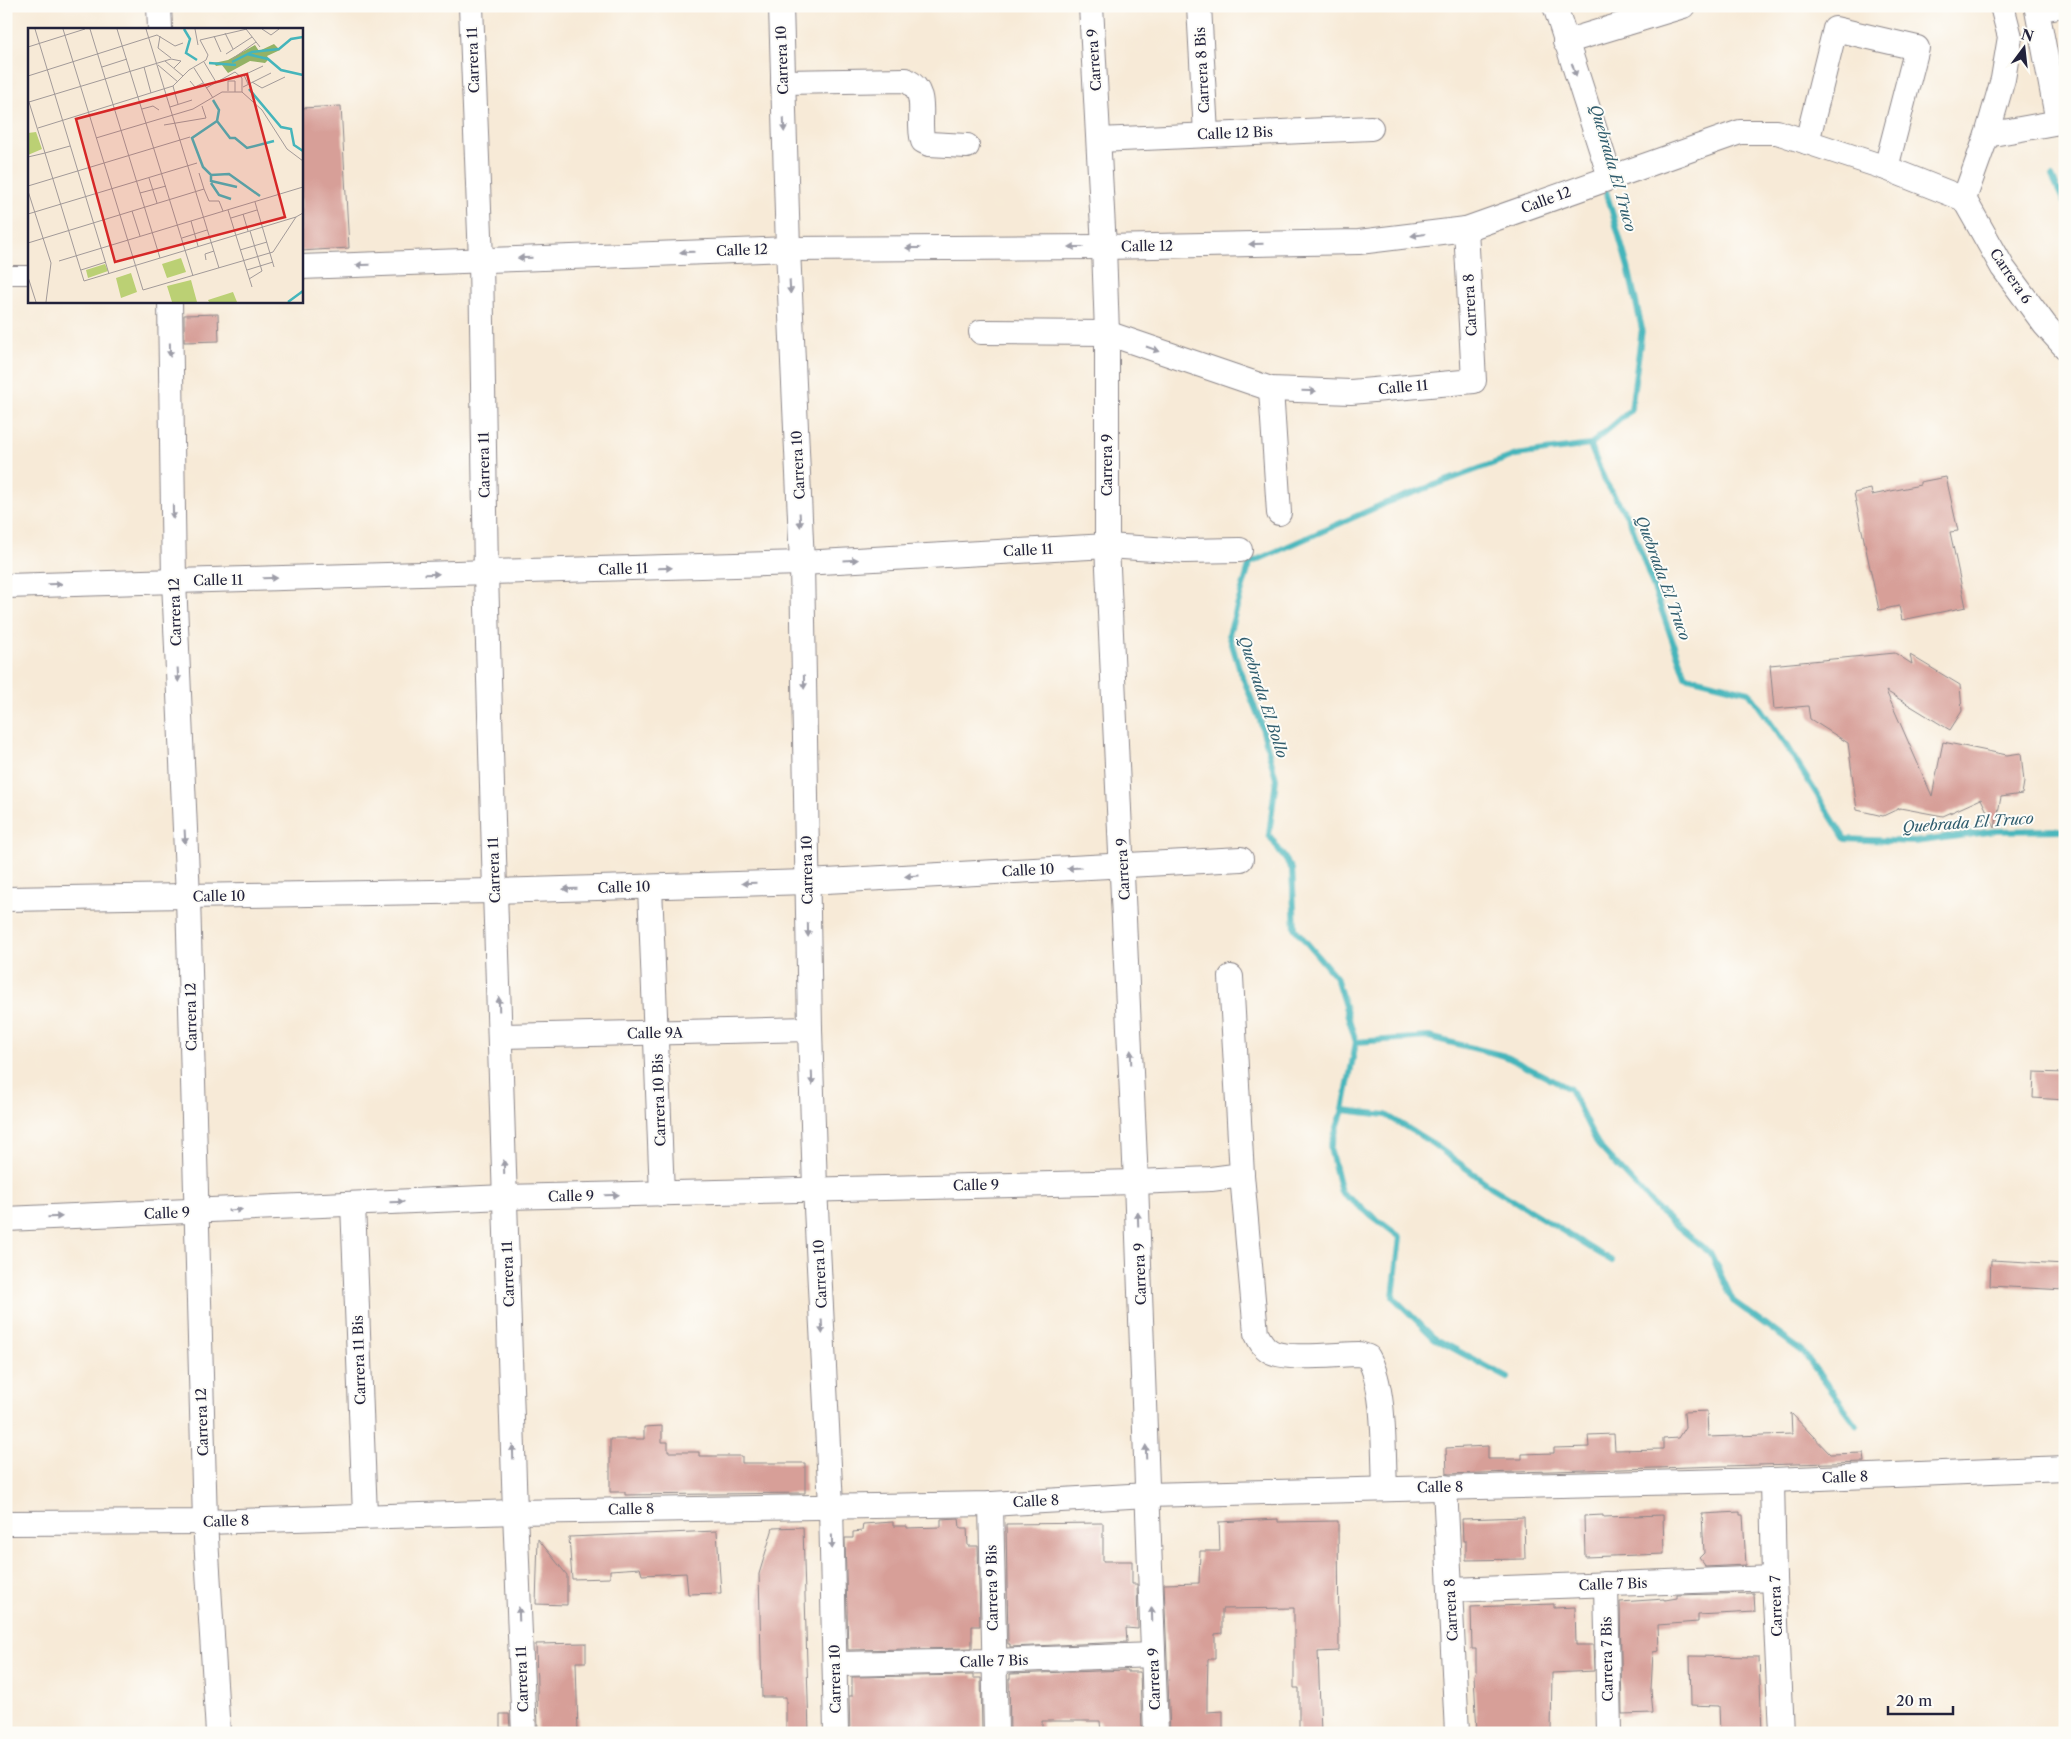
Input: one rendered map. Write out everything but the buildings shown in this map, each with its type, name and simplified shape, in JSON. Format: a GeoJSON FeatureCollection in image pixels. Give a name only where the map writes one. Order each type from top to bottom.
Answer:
{"type":"FeatureCollection","features":[{"type":"Feature","properties":{"kind":"street"},"geometry":{"type":"LineString","coordinates":[[159,6],[160,28]]}},
{"type":"Feature","properties":{"kind":"street","name":"Carrera 11"},"geometry":{"type":"LineString","coordinates":[[471,6],[481,260],[486,573],[495,891],[524,1733]]}},
{"type":"Feature","properties":{"kind":"street","name":"Carrera 10"},"geometry":{"type":"LineString","coordinates":[[781,6],[788,249],[802,563],[810,1029],[815,1188],[832,1505],[836,1733]]}},
{"type":"Feature","properties":{"kind":"street","name":"Carrera 9"},"geometry":{"type":"LineString","coordinates":[[1090,6],[1104,247],[1107,333],[1107,546],[1123,865],[1156,1733]]}},
{"type":"Feature","properties":{"kind":"street","name":"Carrera 8 Bis"},"geometry":{"type":"LineString","coordinates":[[1199,6],[1206,134]]}},
{"type":"Feature","properties":{"kind":"street"},"geometry":{"type":"LineString","coordinates":[[1555,6],[1565,42],[1610,177]]}},
{"type":"Feature","properties":{"kind":"street"},"geometry":{"type":"LineString","coordinates":[[1565,42],[1683,6]]}},
{"type":"Feature","properties":{"kind":"street"},"geometry":{"type":"LineString","coordinates":[[1964,199],[1988,135],[2003,79],[2010,37],[2002,6]]}},
{"type":"Feature","properties":{"kind":"street"},"geometry":{"type":"LineString","coordinates":[[1988,135],[2062,122],[2037,10],[2058,6]]}},
{"type":"Feature","properties":{"kind":"street"},"geometry":{"type":"LineString","coordinates":[[1807,142],[1835,29],[1917,48],[1886,168]]}},
{"type":"Feature","properties":{"kind":"street"},"geometry":{"type":"LineString","coordinates":[[783,82],[906,80],[921,94],[920,132],[923,141],[929,144],[966,146]]}},
{"type":"Feature","properties":{"kind":"street","name":"Calle 12 Bis"},"geometry":{"type":"LineString","coordinates":[[1099,140],[1371,128]]}},
{"type":"Feature","properties":{"kind":"street","name":"Calle 12"},"geometry":{"type":"LineString","coordinates":[[302,268],[788,249],[1104,247],[1359,242],[1466,229],[1740,132],[1777,132],[1886,168],[1964,199]]}},
{"type":"Feature","properties":{"kind":"street","name":"Carrera 6"},"geometry":{"type":"LineString","coordinates":[[1964,199],[2003,268],[2045,325],[2065,347]]}},
{"type":"Feature","properties":{"kind":"street","name":"Carrera 8"},"geometry":{"type":"LineString","coordinates":[[1466,229],[1474,381]]}},
{"type":"Feature","properties":{"kind":"street"},"geometry":{"type":"LineString","coordinates":[[6,276],[28,275]]}},
{"type":"Feature","properties":{"kind":"street","name":"Carrera 12"},"geometry":{"type":"LineString","coordinates":[[170,302],[174,581],[188,897],[205,1522],[218,1733]]}},
{"type":"Feature","properties":{"kind":"street","name":"Calle 11"},"geometry":{"type":"LineString","coordinates":[[981,332],[1107,333],[1271,390],[1352,392],[1474,381]]}},
{"type":"Feature","properties":{"kind":"street"},"geometry":{"type":"LineString","coordinates":[[1271,390],[1279,513]]}},
{"type":"Feature","properties":{"kind":"street","name":"Calle 11"},"geometry":{"type":"LineString","coordinates":[[6,586],[802,563],[1107,546],[1186,551],[1240,550]]}},
{"type":"Feature","properties":{"kind":"street","name":"Calle 10"},"geometry":{"type":"LineString","coordinates":[[6,899],[495,891],[807,882],[1241,859]]}},
{"type":"Feature","properties":{"kind":"street","name":"Carrera 10 Bis"},"geometry":{"type":"LineString","coordinates":[[650,886],[662,1194]]}},
{"type":"Feature","properties":{"kind":"street"},"geometry":{"type":"LineString","coordinates":[[1231,977],[1242,1175],[1256,1333],[1263,1346],[1272,1353],[1286,1356],[1359,1354],[1368,1357],[1374,1368],[1378,1387],[1385,1488]]}},
{"type":"Feature","properties":{"kind":"street","name":"Calle 9A"},"geometry":{"type":"LineString","coordinates":[[500,1036],[657,1034],[810,1029]]}},
{"type":"Feature","properties":{"kind":"street","name":"Calle 9"},"geometry":{"type":"LineString","coordinates":[[6,1219],[505,1197],[662,1194],[815,1188],[1136,1182],[1242,1175]]}},
{"type":"Feature","properties":{"kind":"street","name":"Carrera 11 Bis"},"geometry":{"type":"LineString","coordinates":[[353,1204],[365,1515]]}},
{"type":"Feature","properties":{"kind":"street","name":"Calle 8"},"geometry":{"type":"LineString","coordinates":[[6,1523],[205,1522],[365,1515],[832,1505],[990,1504],[1147,1495],[1772,1480],[2065,1468]]}},
{"type":"Feature","properties":{"kind":"street","name":"Carrera 7"},"geometry":{"type":"LineString","coordinates":[[1772,1480],[1781,1733]]}},
{"type":"Feature","properties":{"kind":"street","name":"Carrera 8"},"geometry":{"type":"LineString","coordinates":[[1445,1487],[1456,1733]]}},
{"type":"Feature","properties":{"kind":"street","name":"Carrera 9 Bis"},"geometry":{"type":"LineString","coordinates":[[990,1504],[996,1733]]}},
{"type":"Feature","properties":{"kind":"street","name":"Calle 7 Bis"},"geometry":{"type":"LineString","coordinates":[[1451,1590],[1774,1578]]}},
{"type":"Feature","properties":{"kind":"street","name":"Carrera 7 Bis"},"geometry":{"type":"LineString","coordinates":[[1606,1584],[1609,1733]]}},
{"type":"Feature","properties":{"kind":"street","name":"Calle 7 Bis"},"geometry":{"type":"LineString","coordinates":[[836,1664],[993,1661],[1153,1654]]}},
{"type":"Feature","properties":{"kind":"waterway"},"geometry":{"type":"LineString","coordinates":[[2052,177],[2065,204]]}},
{"type":"Feature","properties":{"kind":"waterway","name":"Quebrada El Truco"},"geometry":{"type":"LineString","coordinates":[[1604,184],[1628,267],[1642,329],[1631,410],[1590,445],[1605,481],[1630,521],[1685,676],[1749,692],[1784,742],[1845,839],[1915,842],[1995,831],[2065,830]]}},
{"type":"Feature","properties":{"kind":"waterway","name":"Quebrada El Bollo"},"geometry":{"type":"LineString","coordinates":[[1590,445],[1516,455],[1386,503],[1250,563],[1229,634],[1239,668],[1260,720],[1276,779],[1269,835],[1292,869],[1295,929],[1336,977],[1356,1042],[1429,1037],[1505,1056],[1570,1089],[1598,1145],[1660,1212],[1711,1254],[1733,1301],[1802,1351],[1857,1425]]}},
{"type":"Feature","properties":{"kind":"waterway"},"geometry":{"type":"LineString","coordinates":[[1356,1042],[1343,1110],[1386,1115],[1429,1141],[1493,1188],[1612,1261]]}},
{"type":"Feature","properties":{"kind":"waterway"},"geometry":{"type":"LineString","coordinates":[[1343,1110],[1330,1148],[1341,1192],[1400,1237],[1393,1297],[1434,1338],[1508,1378]]}}]}
